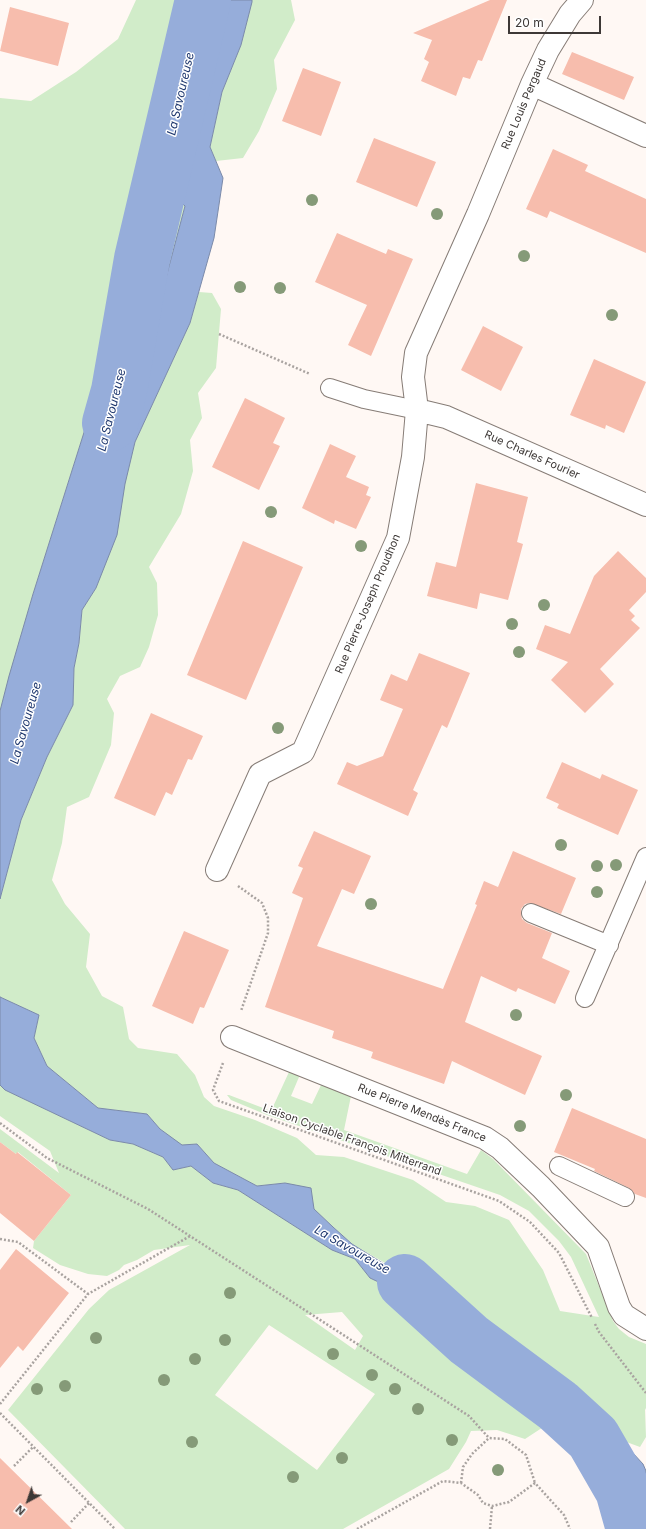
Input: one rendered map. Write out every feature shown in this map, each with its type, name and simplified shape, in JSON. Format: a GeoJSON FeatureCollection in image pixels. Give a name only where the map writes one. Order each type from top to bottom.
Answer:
{"type":"FeatureCollection","features":[{"type":"Feature","properties":{"kind":"street","name":"Rue Louis Pergaud"},"geometry":{"type":"LineString","coordinates":[[478,214],[532,84],[548,50],[570,14],[582,0]]}},
{"type":"Feature","properties":{"kind":"street"},"geometry":{"type":"LineString","coordinates":[[532,84],[646,136]]}},
{"type":"Feature","properties":{"kind":"street","name":"Rue Pierre-Joseph Proudhon"},"geometry":{"type":"LineString","coordinates":[[217,870],[260,774],[303,752],[398,538],[414,458],[417,410],[412,377],[416,353],[478,214]]}},
{"type":"Feature","properties":{"kind":"street","name":"Rue Charles Fourier"},"geometry":{"type":"LineString","coordinates":[[417,410],[446,417],[646,505]]}},
{"type":"Feature","properties":{"kind":"street","name":"Rue Pierre Mendès France"},"geometry":{"type":"LineString","coordinates":[[232,1037],[485,1138],[500,1148],[541,1187],[598,1247],[619,1306],[624,1315],[646,1329]]}},
{"type":"Feature","properties":{"kind":"lane"},"geometry":{"type":"LineString","coordinates":[[330,388],[364,399],[417,410]]}},
{"type":"Feature","properties":{"kind":"lane"},"geometry":{"type":"LineString","coordinates":[[586,998],[646,857]]}},
{"type":"Feature","properties":{"kind":"lane"},"geometry":{"type":"LineString","coordinates":[[531,913],[609,946]]}},
{"type":"Feature","properties":{"kind":"lane"},"geometry":{"type":"LineString","coordinates":[[541,1187],[556,1173],[561,1162],[625,1197]]}},
{"type":"Feature","properties":{"kind":"path"},"geometry":{"type":"LineString","coordinates":[[219,334],[312,375],[330,388]]}},
{"type":"Feature","properties":{"kind":"path","name":"Liaison Cyclable François Mitterrand"},"geometry":{"type":"LineString","coordinates":[[217,870],[262,903],[268,918],[268,933],[213,1090],[219,1101],[499,1201],[530,1222],[559,1253],[599,1332],[646,1393]]}},
{"type":"Feature","properties":{"kind":"path"},"geometry":{"type":"LineString","coordinates":[[0,1123],[46,1158],[148,1209],[190,1236],[469,1416],[489,1438],[505,1439],[526,1455],[532,1469],[535,1483],[564,1515],[570,1529]]}},
{"type":"Feature","properties":{"kind":"path"},"geometry":{"type":"LineString","coordinates":[[0,1404],[88,1294],[190,1236]]}},
{"type":"Feature","properties":{"kind":"path"},"geometry":{"type":"LineString","coordinates":[[0,1239],[18,1242],[88,1294]]}},
{"type":"Feature","properties":{"kind":"path"},"geometry":{"type":"LineString","coordinates":[[0,1413],[115,1529]]}},
{"type":"Feature","properties":{"kind":"path"},"geometry":{"type":"LineString","coordinates":[[461,1483],[463,1467],[472,1454],[489,1438]]}},
{"type":"Feature","properties":{"kind":"path"},"geometry":{"type":"LineString","coordinates":[[14,1466],[33,1446]]}},
{"type":"Feature","properties":{"kind":"path"},"geometry":{"type":"LineString","coordinates":[[357,1529],[442,1480],[461,1483],[478,1495],[483,1503],[492,1506],[510,1502],[535,1483]]}},
{"type":"Feature","properties":{"kind":"path"},"geometry":{"type":"LineString","coordinates":[[71,1522],[89,1503]]}},
{"type":"Feature","properties":{"kind":"path"},"geometry":{"type":"LineString","coordinates":[[490,1529],[492,1506]]}},
{"type":"Feature","properties":{"kind":"green space"},"geometry":{"type":"Polygon","coordinates":[[[136,0],[181,0],[176,13],[179,49],[165,103],[144,166],[185,206],[154,323],[104,369],[33,594],[0,711],[0,98],[31,101],[76,72],[118,39],[136,0]]]}},
{"type":"Feature","properties":{"kind":"green space"},"geometry":{"type":"Polygon","coordinates":[[[252,0],[291,0],[295,20],[274,60],[277,89],[259,131],[243,158],[216,161],[210,147],[222,92],[241,45],[252,0]]]}},
{"type":"Feature","properties":{"kind":"green space"},"geometry":{"type":"Polygon","coordinates":[[[199,292],[212,293],[221,309],[216,368],[198,393],[202,418],[190,440],[193,471],[181,514],[149,567],[157,583],[158,615],[149,647],[140,667],[120,676],[107,699],[114,713],[111,745],[89,797],[67,807],[62,843],[52,880],[65,904],[90,934],[86,967],[102,996],[123,1007],[129,1039],[138,1048],[177,1054],[195,1075],[204,1097],[214,1106],[255,1120],[297,1138],[316,1155],[344,1157],[413,1180],[446,1202],[475,1206],[509,1220],[543,1270],[560,1311],[599,1317],[571,1257],[559,1241],[529,1211],[500,1195],[267,1115],[231,1100],[227,1095],[271,1111],[289,1072],[298,1075],[299,1077],[291,1096],[312,1104],[322,1083],[351,1096],[344,1130],[467,1174],[481,1150],[493,1159],[586,1254],[613,1321],[619,1329],[629,1337],[646,1344],[646,1437],[640,1447],[621,1440],[585,1445],[577,1450],[551,1422],[525,1439],[497,1430],[471,1431],[449,1469],[343,1529],[125,1529],[8,1410],[89,1309],[109,1290],[190,1245],[154,1250],[137,1260],[124,1265],[119,1270],[107,1276],[88,1274],[60,1265],[33,1248],[34,1241],[71,1195],[18,1152],[16,1154],[0,1142],[0,1129],[59,1173],[50,1151],[0,1116],[0,1085],[5,1090],[110,1140],[133,1144],[163,1157],[173,1170],[191,1166],[213,1183],[238,1190],[332,1250],[355,1259],[370,1278],[389,1287],[421,1313],[429,1335],[453,1342],[385,1263],[352,1244],[285,1183],[257,1186],[214,1163],[197,1144],[182,1146],[160,1129],[147,1114],[98,1108],[47,1066],[34,1038],[39,1015],[0,997],[0,899],[21,820],[47,757],[73,705],[74,668],[79,643],[82,610],[96,588],[135,442],[190,323],[199,292]],[[342,1312],[305,1315],[355,1350],[363,1336],[342,1312]],[[269,1325],[215,1395],[317,1470],[375,1394],[269,1325]]]}},
{"type":"Feature","properties":{"kind":"water"},"geometry":{"type":"Polygon","coordinates":[[[181,0],[252,0],[241,45],[222,92],[210,147],[223,178],[214,238],[190,323],[135,442],[125,484],[117,535],[96,588],[82,610],[79,643],[74,668],[73,705],[47,757],[21,820],[0,899],[0,711],[9,676],[33,594],[104,369],[154,323],[185,206],[144,166],[165,103],[179,49],[176,13],[181,0]]]}},
{"type":"Feature","properties":{"kind":"water"},"geometry":{"type":"Polygon","coordinates":[[[0,997],[39,1015],[34,1038],[47,1066],[98,1108],[147,1114],[160,1129],[182,1145],[197,1144],[214,1163],[257,1186],[285,1183],[311,1188],[314,1209],[333,1227],[352,1244],[439,1298],[469,1330],[453,1342],[429,1335],[421,1313],[389,1287],[370,1278],[355,1259],[332,1250],[238,1190],[213,1183],[191,1166],[173,1170],[163,1157],[133,1144],[110,1140],[5,1090],[0,1085],[0,997]]]}},
{"type":"Feature","properties":{"kind":"water"},"geometry":{"type":"Polygon","coordinates":[[[621,1440],[643,1464],[646,1471],[646,1529],[610,1529],[577,1450],[585,1445],[621,1440]]]}},
{"type":"Feature","properties":{"kind":"building"},"geometry":{"type":"Polygon","coordinates":[[[490,0],[507,0],[482,61],[478,60],[470,79],[463,77],[456,96],[421,81],[429,62],[424,59],[432,40],[413,33],[490,0]]]}},
{"type":"Feature","properties":{"kind":"building"},"geometry":{"type":"Polygon","coordinates":[[[10,7],[69,23],[58,66],[0,51],[10,7]]]}},
{"type":"Feature","properties":{"kind":"building"},"geometry":{"type":"Polygon","coordinates":[[[572,52],[634,77],[624,100],[562,74],[572,52]]]}},
{"type":"Feature","properties":{"kind":"building"},"geometry":{"type":"Polygon","coordinates":[[[303,68],[341,82],[321,136],[282,121],[303,68]]]}},
{"type":"Feature","properties":{"kind":"building"},"geometry":{"type":"Polygon","coordinates":[[[374,138],[436,162],[417,207],[356,182],[374,138]]]}},
{"type":"Feature","properties":{"kind":"building"},"geometry":{"type":"Polygon","coordinates":[[[553,149],[588,165],[585,171],[646,199],[646,253],[550,211],[547,218],[526,209],[553,149]]]}},
{"type":"Feature","properties":{"kind":"building"},"geometry":{"type":"Polygon","coordinates":[[[337,233],[386,254],[388,249],[413,259],[371,356],[348,345],[367,305],[315,282],[337,233]]]}},
{"type":"Feature","properties":{"kind":"building"},"geometry":{"type":"Polygon","coordinates":[[[483,326],[523,347],[501,391],[461,370],[483,326]]]}},
{"type":"Feature","properties":{"kind":"building"},"geometry":{"type":"Polygon","coordinates":[[[594,359],[646,382],[624,433],[606,425],[605,429],[570,415],[594,359]]]}},
{"type":"Feature","properties":{"kind":"building"},"geometry":{"type":"Polygon","coordinates":[[[245,398],[285,418],[273,443],[280,446],[259,490],[212,467],[245,398]]]}},
{"type":"Feature","properties":{"kind":"building"},"geometry":{"type":"Polygon","coordinates":[[[330,444],[356,456],[346,477],[369,487],[366,495],[371,497],[356,529],[335,520],[334,524],[302,508],[330,444]]]}},
{"type":"Feature","properties":{"kind":"building"},"geometry":{"type":"Polygon","coordinates":[[[476,483],[528,497],[517,542],[523,544],[508,600],[480,593],[477,609],[427,596],[436,562],[456,567],[476,483]]]}},
{"type":"Feature","properties":{"kind":"building"},"geometry":{"type":"Polygon","coordinates":[[[243,541],[303,567],[246,700],[187,675],[243,541]]]}},
{"type":"Feature","properties":{"kind":"building"},"geometry":{"type":"Polygon","coordinates":[[[618,551],[646,578],[646,592],[629,610],[635,616],[631,620],[640,628],[600,669],[614,684],[585,713],[551,680],[568,662],[536,649],[545,625],[570,634],[594,576],[618,551]]]}},
{"type":"Feature","properties":{"kind":"building"},"geometry":{"type":"Polygon","coordinates":[[[419,653],[470,673],[447,728],[442,725],[413,790],[418,793],[408,816],[337,784],[347,762],[357,766],[383,756],[403,709],[380,700],[391,674],[407,681],[419,653]]]}},
{"type":"Feature","properties":{"kind":"building"},"geometry":{"type":"Polygon","coordinates":[[[151,713],[203,736],[192,760],[188,759],[172,795],[166,792],[155,816],[114,798],[151,713]]]}},
{"type":"Feature","properties":{"kind":"building"},"geometry":{"type":"Polygon","coordinates":[[[562,762],[600,779],[602,774],[638,790],[618,835],[557,808],[559,804],[546,798],[562,762]]]}},
{"type":"Feature","properties":{"kind":"building"},"geometry":{"type":"Polygon","coordinates":[[[314,831],[371,856],[354,894],[342,889],[317,946],[443,989],[477,905],[475,904],[484,881],[498,887],[513,851],[576,878],[561,914],[530,903],[525,904],[521,909],[522,919],[527,923],[552,933],[542,958],[570,971],[555,1004],[518,988],[516,992],[481,976],[465,1022],[542,1056],[525,1095],[452,1061],[444,1084],[371,1058],[373,1052],[332,1038],[334,1031],[265,1007],[303,898],[292,893],[303,868],[298,866],[314,831]]]}},
{"type":"Feature","properties":{"kind":"building"},"geometry":{"type":"Polygon","coordinates":[[[184,931],[229,950],[204,1008],[200,1007],[193,1024],[152,1006],[184,931]]]}},
{"type":"Feature","properties":{"kind":"building"},"geometry":{"type":"Polygon","coordinates":[[[572,1108],[646,1139],[646,1198],[635,1194],[629,1188],[594,1171],[595,1169],[554,1152],[572,1108]]]}},
{"type":"Feature","properties":{"kind":"building"},"geometry":{"type":"Polygon","coordinates":[[[0,1142],[16,1154],[17,1152],[71,1195],[34,1241],[0,1213],[0,1142]]]}},
{"type":"Feature","properties":{"kind":"building"},"geometry":{"type":"Polygon","coordinates":[[[16,1249],[69,1293],[23,1351],[18,1346],[0,1368],[0,1270],[16,1249]]]}},
{"type":"Feature","properties":{"kind":"building"},"geometry":{"type":"Polygon","coordinates":[[[0,1458],[72,1529],[0,1529],[0,1458]]]}},
{"type":"Feature","properties":{"kind":"waterway","name":"La Savoureuse"},"geometry":{"type":"LineString","coordinates":[[110,423],[119,391],[142,259],[203,0]]}},
{"type":"Feature","properties":{"kind":"waterway","name":"La Savoureuse"},"geometry":{"type":"LineString","coordinates":[[405,1282],[469,1340],[558,1406],[593,1438],[623,1490],[634,1529]]}}]}
